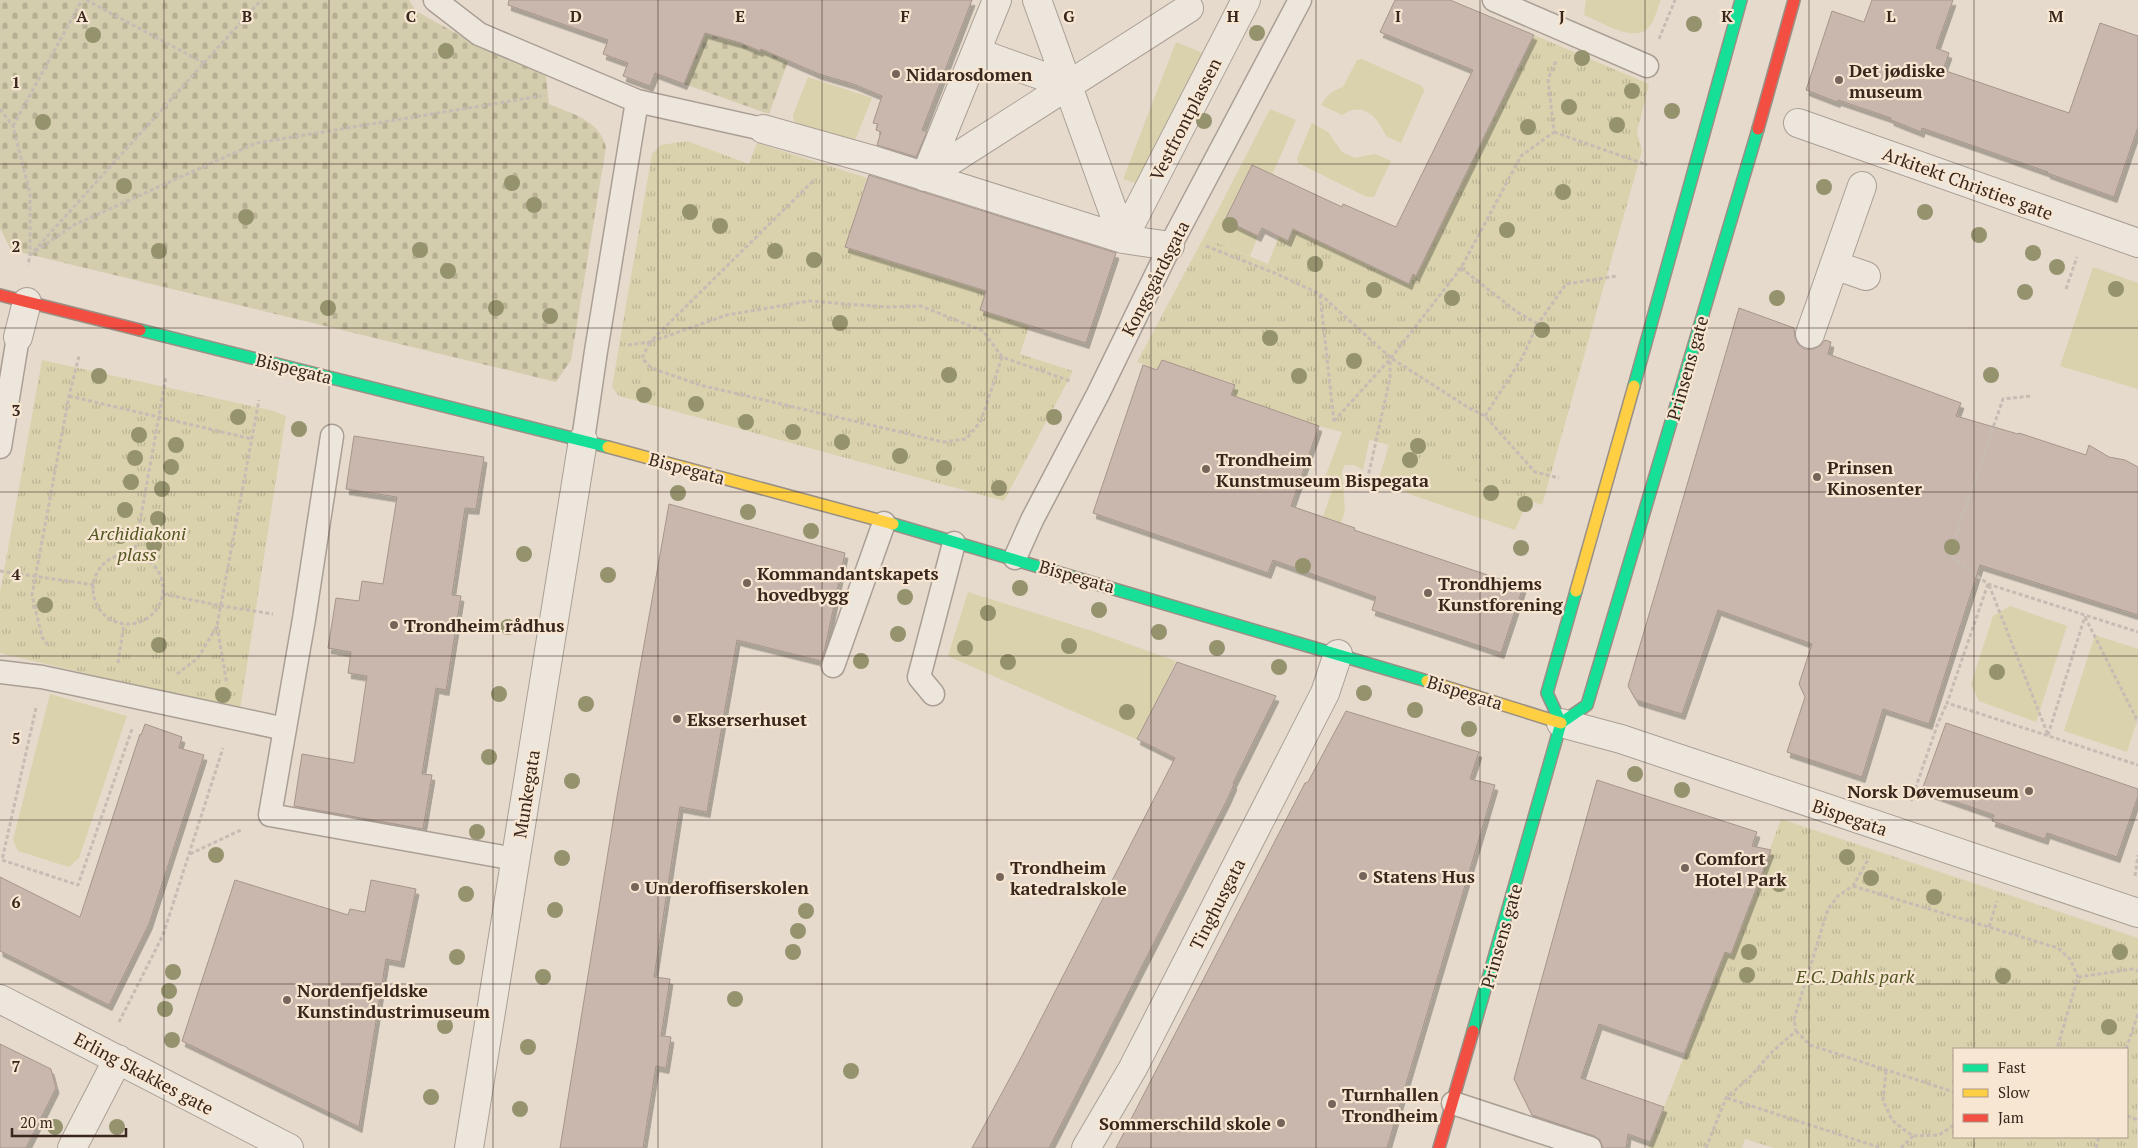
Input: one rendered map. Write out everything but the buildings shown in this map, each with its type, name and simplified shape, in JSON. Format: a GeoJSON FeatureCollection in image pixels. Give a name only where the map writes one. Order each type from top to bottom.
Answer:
{"type":"FeatureCollection","features":[{"type":"Feature","properties":{"kind":"main road"},"geometry":{"type":"LineString","coordinates":[[1561,723],[1547,693],[1717,92],[1741,0]]}},
{"type":"Feature","properties":{"kind":"main road","name":"Prinsens gate"},"geometry":{"type":"LineString","coordinates":[[1440,1148],[1561,723],[1587,705],[1794,0]]}},
{"type":"Feature","properties":{"kind":"main road","name":"Bispegata"},"geometry":{"type":"LineString","coordinates":[[0,295],[583,440],[1015,558],[1338,654],[1561,723]]}},
{"type":"Feature","properties":{"kind":"street"},"geometry":{"type":"LineString","coordinates":[[925,177],[996,0]]}},
{"type":"Feature","properties":{"kind":"street"},"geometry":{"type":"LineString","coordinates":[[1037,0],[1123,239]]}},
{"type":"Feature","properties":{"kind":"street","name":"Vestfrontplassen"},"geometry":{"type":"LineString","coordinates":[[1123,239],[1246,0]]}},
{"type":"Feature","properties":{"kind":"street"},"geometry":{"type":"LineString","coordinates":[[925,177],[1189,8]]}},
{"type":"Feature","properties":{"kind":"street"},"geometry":{"type":"LineString","coordinates":[[976,52],[1068,85]]}},
{"type":"Feature","properties":{"kind":"street","name":"Arkitekt Christies gate"},"geometry":{"type":"LineString","coordinates":[[1798,123],[2136,236]]}},
{"type":"Feature","properties":{"kind":"street"},"geometry":{"type":"LineString","coordinates":[[763,129],[1123,239],[1174,241]]}},
{"type":"Feature","properties":{"kind":"street"},"geometry":{"type":"LineString","coordinates":[[1810,334],[1862,186]]}},
{"type":"Feature","properties":{"kind":"street"},"geometry":{"type":"LineString","coordinates":[[1834,266],[1866,276]]}},
{"type":"Feature","properties":{"kind":"street"},"geometry":{"type":"LineString","coordinates":[[18,337],[27,302]]}},
{"type":"Feature","properties":{"kind":"street","name":"Munkegata"},"geometry":{"type":"LineString","coordinates":[[468,1148],[583,440]]}},
{"type":"Feature","properties":{"kind":"street","name":"Tinghusgata"},"geometry":{"type":"LineString","coordinates":[[1086,1148],[1133,1068],[1316,711],[1325,693],[1338,654]]}},
{"type":"Feature","properties":{"kind":"street","name":"Bispegata"},"geometry":{"type":"LineString","coordinates":[[1561,723],[1621,739],[2138,913]]}},
{"type":"Feature","properties":{"kind":"street","name":"Erling Skakkes gate"},"geometry":{"type":"LineString","coordinates":[[0,999],[289,1148]]}},
{"type":"Feature","properties":{"kind":"street"},"geometry":{"type":"LineString","coordinates":[[72,1148],[111,1056]]}},
{"type":"Feature","properties":{"kind":"lane"},"geometry":{"type":"LineString","coordinates":[[435,0],[479,34],[637,101],[763,129]]}},
{"type":"Feature","properties":{"kind":"lane","name":"Kongsgårdsgata"},"geometry":{"type":"LineString","coordinates":[[1015,558],[1032,520],[1098,394],[1174,241],[1300,0]]}},
{"type":"Feature","properties":{"kind":"lane"},"geometry":{"type":"LineString","coordinates":[[1494,0],[1570,31],[1647,66]]}},
{"type":"Feature","properties":{"kind":"lane"},"geometry":{"type":"LineString","coordinates":[[583,440],[637,101]]}},
{"type":"Feature","properties":{"kind":"lane"},"geometry":{"type":"LineString","coordinates":[[0,447],[18,337]]}},
{"type":"Feature","properties":{"kind":"lane"},"geometry":{"type":"LineString","coordinates":[[332,436],[304,619],[270,815],[515,859]]}},
{"type":"Feature","properties":{"kind":"lane"},"geometry":{"type":"LineString","coordinates":[[833,666],[884,523]]}},
{"type":"Feature","properties":{"kind":"lane"},"geometry":{"type":"LineString","coordinates":[[933,694],[919,676],[954,542]]}},
{"type":"Feature","properties":{"kind":"lane"},"geometry":{"type":"LineString","coordinates":[[0,672],[73,683],[285,729]]}},
{"type":"Feature","properties":{"kind":"lane"},"geometry":{"type":"LineString","coordinates":[[1453,1103],[1590,1148]]}},
{"type":"Feature","properties":{"kind":"path"},"geometry":{"type":"LineString","coordinates":[[14,126],[82,0]]}},
{"type":"Feature","properties":{"kind":"path"},"geometry":{"type":"LineString","coordinates":[[86,0],[204,63]]}},
{"type":"Feature","properties":{"kind":"path"},"geometry":{"type":"LineString","coordinates":[[30,255],[261,0]]}},
{"type":"Feature","properties":{"kind":"path"},"geometry":{"type":"LineString","coordinates":[[1647,66],[1675,0]]}},
{"type":"Feature","properties":{"kind":"path"},"geometry":{"type":"LineString","coordinates":[[1554,132],[1548,79],[1570,31]]}},
{"type":"Feature","properties":{"kind":"path"},"geometry":{"type":"LineString","coordinates":[[30,255],[74,225],[256,142],[548,95]]}},
{"type":"Feature","properties":{"kind":"path"},"geometry":{"type":"LineString","coordinates":[[0,109],[14,126],[30,194],[30,255],[28,265]]}},
{"type":"Feature","properties":{"kind":"path"},"geometry":{"type":"LineString","coordinates":[[1320,294],[1334,421],[1390,358],[1461,268],[1522,156],[1554,132]]}},
{"type":"Feature","properties":{"kind":"path"},"geometry":{"type":"LineString","coordinates":[[1554,132],[1648,165]]}},
{"type":"Feature","properties":{"kind":"path"},"geometry":{"type":"LineString","coordinates":[[843,152],[650,342],[642,358],[651,368],[700,386],[943,442],[966,439],[981,420],[1002,357]]}},
{"type":"Feature","properties":{"kind":"path"},"geometry":{"type":"LineString","coordinates":[[1174,241],[1277,274],[1320,294],[1390,358],[1485,416],[1535,472],[1559,478]]}},
{"type":"Feature","properties":{"kind":"path"},"geometry":{"type":"LineString","coordinates":[[1461,268],[1517,312],[1538,324]]}},
{"type":"Feature","properties":{"kind":"path"},"geometry":{"type":"LineString","coordinates":[[1485,416],[1522,358],[1538,324],[1566,284],[1617,276]]}},
{"type":"Feature","properties":{"kind":"path"},"geometry":{"type":"LineString","coordinates":[[596,351],[650,342],[726,315],[809,302],[886,307],[921,306],[983,331],[1002,357],[1098,394]]}},
{"type":"Feature","properties":{"kind":"path"},"geometry":{"type":"LineString","coordinates":[[73,683],[42,637],[32,595],[34,576],[69,396],[79,356]]}},
{"type":"Feature","properties":{"kind":"path"},"geometry":{"type":"LineString","coordinates":[[1366,486],[1390,378],[1390,358]]}},
{"type":"Feature","properties":{"kind":"path"},"geometry":{"type":"LineString","coordinates":[[134,555],[166,377]]}},
{"type":"Feature","properties":{"kind":"path"},"geometry":{"type":"LineString","coordinates":[[69,396],[252,439]]}},
{"type":"Feature","properties":{"kind":"path"},"geometry":{"type":"LineString","coordinates":[[2030,396],[2003,399],[1949,555],[1988,584],[2138,632]]}},
{"type":"Feature","properties":{"kind":"path"},"geometry":{"type":"LineString","coordinates":[[42,677],[2,860],[78,885],[143,699],[198,658],[217,626],[259,400]]}},
{"type":"Feature","properties":{"kind":"path"},"geometry":{"type":"LineString","coordinates":[[122,555],[134,555],[153,564],[163,583],[163,594],[160,604],[154,613],[145,620],[135,624],[124,624],[114,621],[101,611],[94,597],[94,586],[97,575],[107,562],[122,555]]}},
{"type":"Feature","properties":{"kind":"path"},"geometry":{"type":"LineString","coordinates":[[0,571],[94,586]]}},
{"type":"Feature","properties":{"kind":"path"},"geometry":{"type":"LineString","coordinates":[[1953,1092],[1810,1045],[1796,1031],[1794,1019],[1828,909],[1838,896],[1853,886],[1877,845],[1908,808],[1988,584]]}},
{"type":"Feature","properties":{"kind":"path"},"geometry":{"type":"LineString","coordinates":[[1988,584],[2048,735]]}},
{"type":"Feature","properties":{"kind":"path"},"geometry":{"type":"LineString","coordinates":[[163,594],[222,606],[304,619]]}},
{"type":"Feature","properties":{"kind":"path"},"geometry":{"type":"LineString","coordinates":[[2085,616],[2138,722]]}},
{"type":"Feature","properties":{"kind":"path"},"geometry":{"type":"LineString","coordinates":[[2048,735],[2085,616]]}},
{"type":"Feature","properties":{"kind":"path"},"geometry":{"type":"LineString","coordinates":[[113,692],[124,624]]}},
{"type":"Feature","properties":{"kind":"path"},"geometry":{"type":"LineString","coordinates":[[111,1056],[163,935],[233,718],[217,626]]}},
{"type":"Feature","properties":{"kind":"path"},"geometry":{"type":"LineString","coordinates":[[1947,703],[2138,765]]}},
{"type":"Feature","properties":{"kind":"path"},"geometry":{"type":"LineString","coordinates":[[189,854],[270,815]]}},
{"type":"Feature","properties":{"kind":"path"},"geometry":{"type":"LineString","coordinates":[[2134,884],[2138,855]]}},
{"type":"Feature","properties":{"kind":"path"},"geometry":{"type":"LineString","coordinates":[[1853,886],[2058,948],[2070,958],[2078,976],[2057,1048]]}},
{"type":"Feature","properties":{"kind":"path"},"geometry":{"type":"LineString","coordinates":[[2078,976],[2133,969],[2138,971]]}},
{"type":"Feature","properties":{"kind":"path"},"geometry":{"type":"LineString","coordinates":[[2126,1048],[2138,1014]]}},
{"type":"Feature","properties":{"kind":"path"},"geometry":{"type":"LineString","coordinates":[[1706,1148],[1726,1098],[1750,1077],[1773,1050],[1796,1031]]}},
{"type":"Feature","properties":{"kind":"path"},"geometry":{"type":"LineString","coordinates":[[1886,1070],[1883,1100],[1892,1120],[1913,1136],[1939,1135],[1953,1126]]}},
{"type":"Feature","properties":{"kind":"path"},"geometry":{"type":"LineString","coordinates":[[1726,1098],[1881,1148]]}},
{"type":"Feature","properties":{"kind":"path"},"geometry":{"type":"LineString","coordinates":[[1901,1148],[1913,1136]]}},
{"type":"Feature","properties":{"kind":"green space"},"geometry":{"type":"Polygon","coordinates":[[[0,0],[409,0],[416,11],[477,45],[542,70],[546,77],[549,104],[576,115],[591,124],[597,130],[606,147],[571,360],[556,382],[11,250],[0,228],[0,0]]]}},
{"type":"Feature","properties":{"kind":"green space"},"geometry":{"type":"Polygon","coordinates":[[[1586,0],[1661,0],[1650,26],[1644,31],[1627,33],[1584,15],[1586,0]]]}},
{"type":"Feature","properties":{"kind":"green space"},"geometry":{"type":"Polygon","coordinates":[[[699,29],[735,33],[760,51],[763,43],[788,61],[769,114],[684,84],[689,72],[684,70],[699,29]]]}},
{"type":"Feature","properties":{"kind":"green space"},"geometry":{"type":"Polygon","coordinates":[[[1534,35],[1649,84],[1637,132],[1642,151],[1542,505],[1451,472],[1389,445],[1319,426],[1231,395],[1235,384],[1211,376],[1207,387],[1137,362],[1204,237],[1268,264],[1279,236],[1288,240],[1293,229],[1409,283],[1413,274],[1416,275],[1534,35]]]}},
{"type":"Feature","properties":{"kind":"green space"},"geometry":{"type":"Polygon","coordinates":[[[1176,42],[1205,54],[1135,183],[1123,179],[1176,42]]]}},
{"type":"Feature","properties":{"kind":"green space"},"geometry":{"type":"Polygon","coordinates":[[[1362,59],[1422,86],[1424,91],[1401,143],[1386,136],[1374,117],[1363,110],[1350,111],[1342,115],[1321,105],[1330,94],[1343,87],[1357,60],[1362,59]]]}},
{"type":"Feature","properties":{"kind":"green space"},"geometry":{"type":"Polygon","coordinates":[[[808,77],[872,98],[854,143],[798,126],[794,121],[793,115],[808,77]]]}},
{"type":"Feature","properties":{"kind":"green space"},"geometry":{"type":"Polygon","coordinates":[[[1270,109],[1296,120],[1272,175],[1251,166],[1225,220],[1258,236],[1250,256],[1204,237],[1270,109]]]}},
{"type":"Feature","properties":{"kind":"green space"},"geometry":{"type":"Polygon","coordinates":[[[1312,123],[1328,132],[1342,152],[1355,158],[1375,154],[1391,161],[1374,197],[1367,197],[1298,163],[1297,158],[1312,123]]]}},
{"type":"Feature","properties":{"kind":"green space"},"geometry":{"type":"Polygon","coordinates":[[[687,141],[749,164],[757,143],[867,178],[845,247],[986,291],[981,310],[1029,326],[1020,354],[1073,371],[1004,501],[619,396],[612,387],[652,154],[661,145],[687,141]]]}},
{"type":"Feature","properties":{"kind":"green space"},"geometry":{"type":"Polygon","coordinates":[[[2093,267],[2138,283],[2138,389],[2060,366],[2093,267]]]}},
{"type":"Feature","properties":{"kind":"green space","name":"Archidiakoni plass"},"geometry":{"type":"Polygon","coordinates":[[[42,360],[270,410],[286,416],[240,710],[0,653],[0,593],[42,360]]]}},
{"type":"Feature","properties":{"kind":"green space"},"geometry":{"type":"Polygon","coordinates":[[[1382,380],[1363,470],[1354,465],[1345,465],[1342,472],[1345,510],[1341,523],[1323,517],[1334,485],[1324,480],[1342,432],[1382,380]]]}},
{"type":"Feature","properties":{"kind":"green space"},"geometry":{"type":"Polygon","coordinates":[[[1384,434],[1532,481],[1528,500],[1515,530],[1412,495],[1379,478],[1389,445],[1384,434]]]}},
{"type":"Feature","properties":{"kind":"green space"},"geometry":{"type":"Polygon","coordinates":[[[968,592],[1092,631],[1176,661],[1138,740],[948,656],[968,592]]]}},
{"type":"Feature","properties":{"kind":"green space"},"geometry":{"type":"Polygon","coordinates":[[[2010,606],[2067,626],[2036,722],[1979,701],[1971,684],[1993,616],[2010,606]]]}},
{"type":"Feature","properties":{"kind":"green space"},"geometry":{"type":"Polygon","coordinates":[[[2095,635],[2138,649],[2138,718],[2127,752],[2064,731],[2095,635]]]}},
{"type":"Feature","properties":{"kind":"green space"},"geometry":{"type":"Polygon","coordinates":[[[50,694],[127,716],[79,858],[69,867],[18,851],[13,840],[50,694]]]}},
{"type":"Feature","properties":{"kind":"green space","name":"E.C. Dahls park"},"geometry":{"type":"Polygon","coordinates":[[[1781,819],[2138,938],[2137,1148],[1774,1148],[1745,1139],[1742,1148],[1648,1148],[1725,952],[1731,954],[1781,819]]]}},
{"type":"Feature","properties":{"kind":"traffic: fast"},"geometry":{"type":"LineString","coordinates":[[1634,386],[1741,0]]}},
{"type":"Feature","properties":{"kind":"traffic: fast"},"geometry":{"type":"LineString","coordinates":[[1561,723],[1587,705],[1758,129]]}},
{"type":"Feature","properties":{"kind":"traffic: fast"},"geometry":{"type":"LineString","coordinates":[[140,330],[608,447]]}},
{"type":"Feature","properties":{"kind":"traffic: fast"},"geometry":{"type":"LineString","coordinates":[[893,524],[1427,681]]}},
{"type":"Feature","properties":{"kind":"traffic: fast"},"geometry":{"type":"LineString","coordinates":[[1473,1031],[1561,723],[1547,693],[1576,591]]}},
{"type":"Feature","properties":{"kind":"traffic: slow"},"geometry":{"type":"LineString","coordinates":[[1576,591],[1634,386]]}},
{"type":"Feature","properties":{"kind":"traffic: slow"},"geometry":{"type":"LineString","coordinates":[[608,447],[893,524]]}},
{"type":"Feature","properties":{"kind":"traffic: slow"},"geometry":{"type":"LineString","coordinates":[[1427,681],[1561,723]]}},
{"type":"Feature","properties":{"kind":"traffic: jam"},"geometry":{"type":"LineString","coordinates":[[1758,129],[1794,0]]}},
{"type":"Feature","properties":{"kind":"traffic: jam"},"geometry":{"type":"LineString","coordinates":[[0,295],[140,330]]}},
{"type":"Feature","properties":{"kind":"traffic: jam"},"geometry":{"type":"LineString","coordinates":[[1439,1148],[1473,1031]]}},
{"type":"Feature","properties":{"kind":"place","name":"Nidarosdomen"},"geometry":{"type":"Point","coordinates":[896,74]}},
{"type":"Feature","properties":{"kind":"place","name":"Det jødiske museum"},"geometry":{"type":"Point","coordinates":[1839,80]}},
{"type":"Feature","properties":{"kind":"place","name":"Trondheim Kunstmuseum Bispegata"},"geometry":{"type":"Point","coordinates":[1206,469]}},
{"type":"Feature","properties":{"kind":"place","name":"Prinsen Kinosenter"},"geometry":{"type":"Point","coordinates":[1817,477]}},
{"type":"Feature","properties":{"kind":"place","name":"Kommandantskapets hovedbygg"},"geometry":{"type":"Point","coordinates":[747,583]}},
{"type":"Feature","properties":{"kind":"place","name":"Trondhjems Kunstforening"},"geometry":{"type":"Point","coordinates":[1428,593]}},
{"type":"Feature","properties":{"kind":"place","name":"Trondheim rådhus"},"geometry":{"type":"Point","coordinates":[394,625]}},
{"type":"Feature","properties":{"kind":"place","name":"Ekserserhuset"},"geometry":{"type":"Point","coordinates":[677,719]}},
{"type":"Feature","properties":{"kind":"place","name":"Norsk Døvemuseum"},"geometry":{"type":"Point","coordinates":[2029,791]}},
{"type":"Feature","properties":{"kind":"place","name":"Comfort Hotel Park"},"geometry":{"type":"Point","coordinates":[1685,868]}},
{"type":"Feature","properties":{"kind":"place","name":"Statens Hus"},"geometry":{"type":"Point","coordinates":[1363,876]}},
{"type":"Feature","properties":{"kind":"place","name":"Trondheim katedralskole"},"geometry":{"type":"Point","coordinates":[1000,877]}},
{"type":"Feature","properties":{"kind":"place","name":"Underoffiserskolen"},"geometry":{"type":"Point","coordinates":[635,887]}},
{"type":"Feature","properties":{"kind":"place","name":"Nordenfjeldske Kunstindustrimuseum"},"geometry":{"type":"Point","coordinates":[287,1000]}},
{"type":"Feature","properties":{"kind":"place","name":"Turnhallen Trondheim"},"geometry":{"type":"Point","coordinates":[1332,1104]}},
{"type":"Feature","properties":{"kind":"place","name":"Sommerschild skole"},"geometry":{"type":"Point","coordinates":[1281,1123]}}]}
